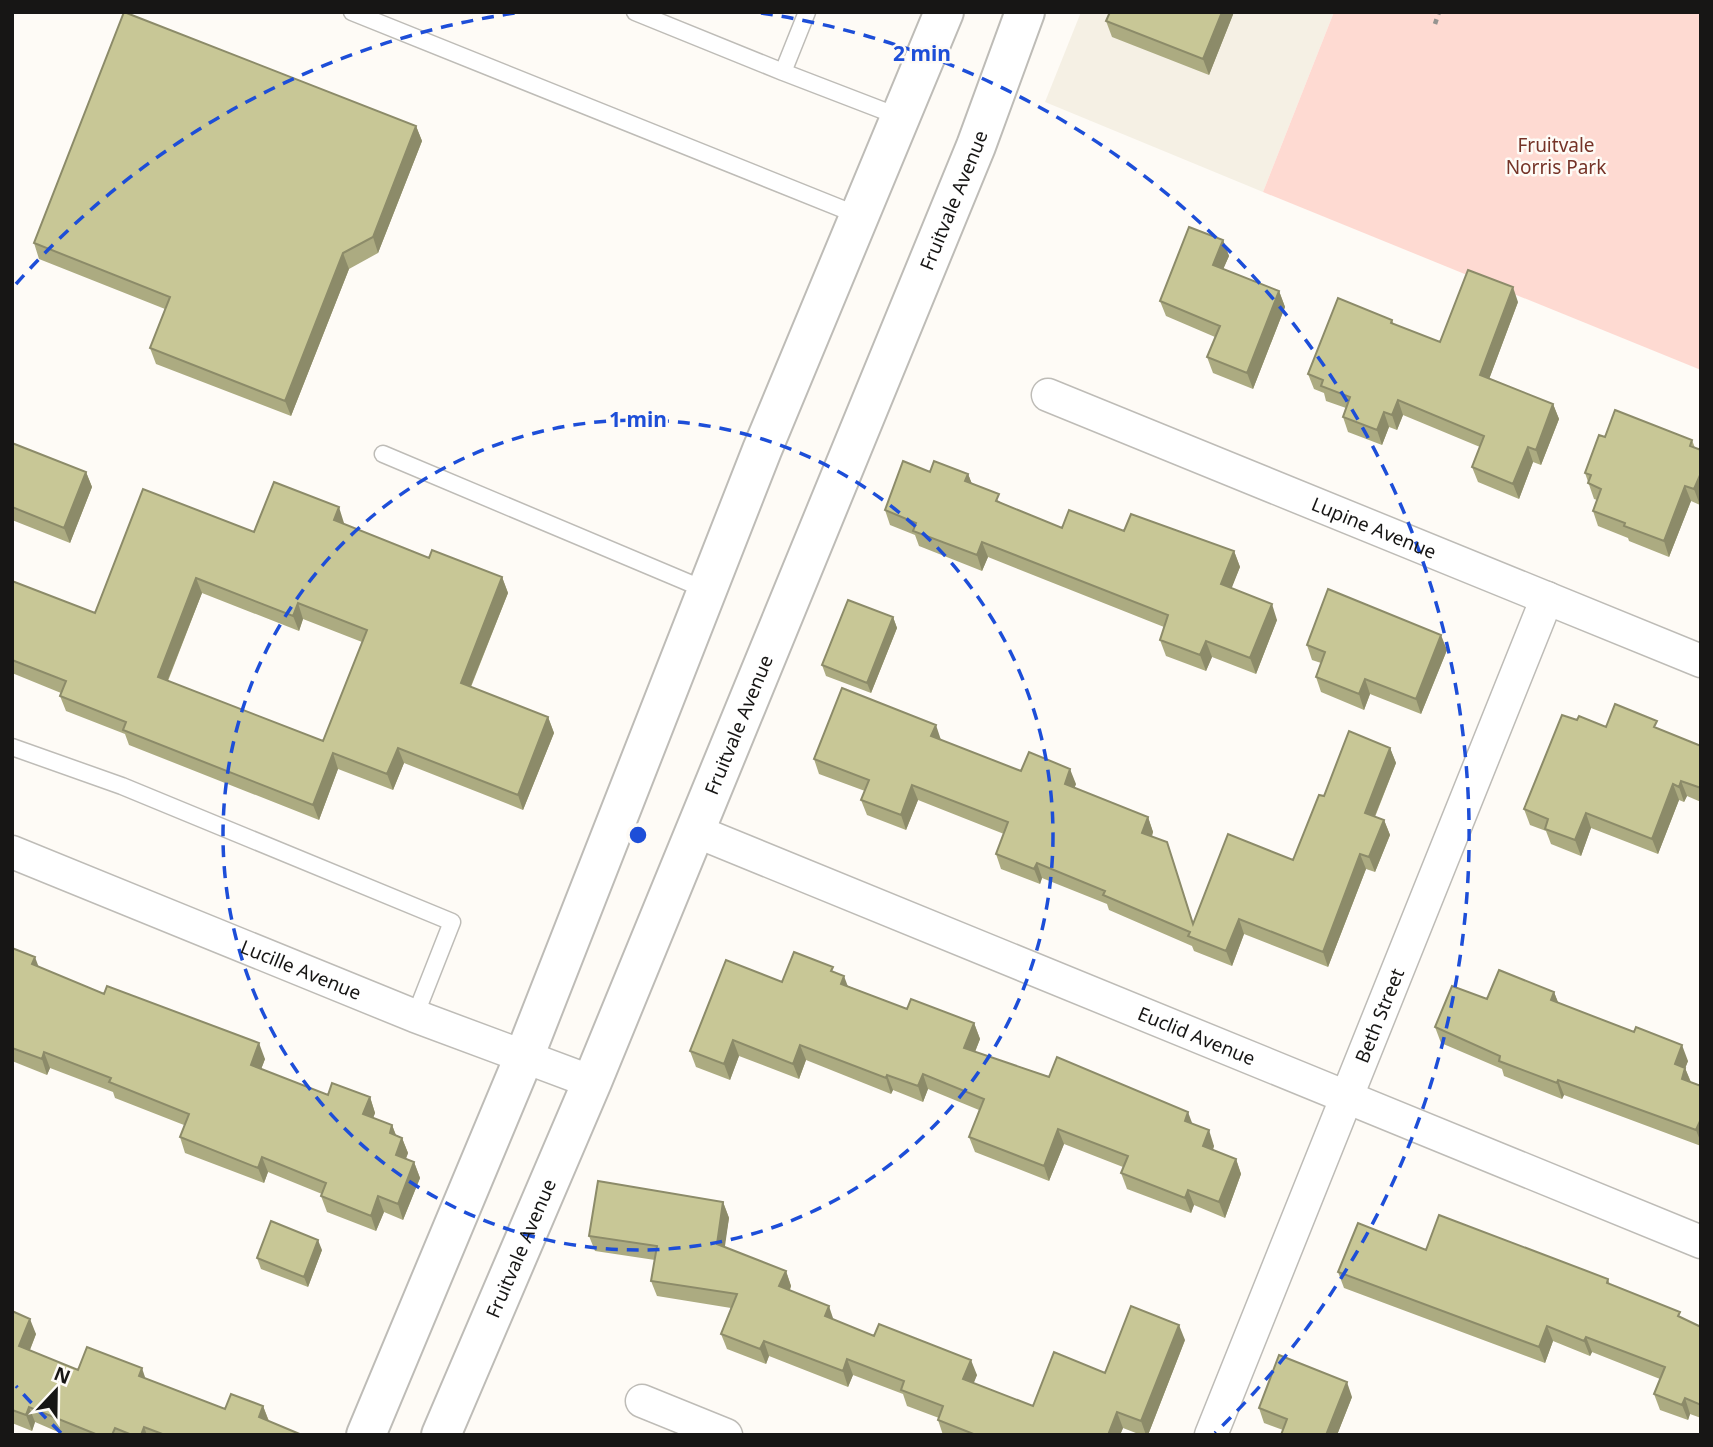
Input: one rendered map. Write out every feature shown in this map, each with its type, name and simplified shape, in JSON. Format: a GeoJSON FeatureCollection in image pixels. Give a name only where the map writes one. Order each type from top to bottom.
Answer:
{"type":"FeatureCollection","features":[{"type":"Feature","properties":{"kind":"main road"},"geometry":{"type":"LineString","coordinates":[[366,1435],[524,1057],[706,590],[944,12]]}},
{"type":"Feature","properties":{"kind":"main road","name":"Fruitvale Avenue"},"geometry":{"type":"LineString","coordinates":[[441,1435],[592,1082],[976,146],[1025,12]]}},
{"type":"Feature","properties":{"kind":"street","name":"Lupine Avenue"},"geometry":{"type":"LineString","coordinates":[[1048,395],[1701,661]]}},
{"type":"Feature","properties":{"kind":"street","name":"Beth Street"},"geometry":{"type":"LineString","coordinates":[[1211,1435],[1547,598]]}},
{"type":"Feature","properties":{"kind":"street","name":"Euclid Avenue"},"geometry":{"type":"LineString","coordinates":[[693,831],[1701,1242]]}},
{"type":"Feature","properties":{"kind":"street","name":"Lucille Avenue"},"geometry":{"type":"LineString","coordinates":[[12,852],[415,1016],[592,1082]]}},
{"type":"Feature","properties":{"kind":"street"},"geometry":{"type":"LineString","coordinates":[[642,1401],[726,1435]]}},
{"type":"Feature","properties":{"kind":"lane"},"geometry":{"type":"LineString","coordinates":[[352,12],[860,216]]}},
{"type":"Feature","properties":{"kind":"lane"},"geometry":{"type":"LineString","coordinates":[[635,12],[901,117]]}},
{"type":"Feature","properties":{"kind":"lane"},"geometry":{"type":"LineString","coordinates":[[783,72],[807,12]]}},
{"type":"Feature","properties":{"kind":"lane"},"geometry":{"type":"LineString","coordinates":[[383,454],[706,590]]}},
{"type":"Feature","properties":{"kind":"lane"},"geometry":{"type":"LineString","coordinates":[[12,747],[122,786],[452,922],[415,1016]]}},
{"type":"Feature","properties":{"kind":"path"},"geometry":{"type":"LineString","coordinates":[[1435,24],[1439,12]]}},
{"type":"Feature","properties":{"kind":"shaded area"},"geometry":{"type":"Polygon","coordinates":[[[1081,12],[1334,12],[1263,192],[1045,102],[1081,12]]]}},
{"type":"Feature","properties":{"kind":"green space","name":"Fruitvale Norris Park"},"geometry":{"type":"Polygon","coordinates":[[[1334,12],[1701,12],[1701,370],[1263,192],[1334,12]]]}},
{"type":"Feature","properties":{"kind":"building"},"geometry":{"type":"Polygon","coordinates":[[[124,12],[416,126],[373,237],[343,253],[285,401],[150,348],[170,297],[34,243],[124,12]]]}},
{"type":"Feature","properties":{"kind":"building"},"geometry":{"type":"Polygon","coordinates":[[[1110,12],[1222,12],[1203,59],[1106,21],[1110,12]]]}},
{"type":"Feature","properties":{"kind":"building"},"geometry":{"type":"Polygon","coordinates":[[[1189,227],[1223,240],[1213,265],[1279,291],[1247,373],[1207,357],[1220,326],[1160,301],[1189,227]]]}},
{"type":"Feature","properties":{"kind":"building"},"geometry":{"type":"Polygon","coordinates":[[[1468,270],[1513,287],[1480,375],[1553,404],[1536,450],[1528,447],[1513,484],[1472,467],[1484,436],[1398,400],[1392,415],[1384,412],[1377,430],[1343,417],[1350,397],[1321,386],[1323,380],[1308,374],[1338,298],[1440,342],[1468,270]]]}},
{"type":"Feature","properties":{"kind":"building"},"geometry":{"type":"Polygon","coordinates":[[[1615,410],[1692,440],[1690,446],[1701,450],[1701,473],[1694,489],[1685,486],[1664,541],[1593,511],[1601,489],[1588,483],[1591,475],[1585,473],[1599,435],[1605,437],[1615,410]]]}},
{"type":"Feature","properties":{"kind":"building"},"geometry":{"type":"Polygon","coordinates":[[[12,443],[86,472],[64,528],[12,507],[12,443]]]}},
{"type":"Feature","properties":{"kind":"building"},"geometry":{"type":"Polygon","coordinates":[[[903,461],[930,472],[934,461],[968,474],[965,481],[999,494],[996,501],[1062,528],[1069,510],[1124,531],[1131,514],[1234,551],[1221,584],[1272,604],[1250,658],[1206,641],[1200,655],[1160,640],[1168,615],[982,542],[977,555],[913,531],[916,523],[885,510],[903,461]]]}},
{"type":"Feature","properties":{"kind":"building"},"geometry":{"type":"Polygon","coordinates":[[[274,482],[339,507],[334,520],[429,558],[432,550],[502,577],[461,683],[548,717],[518,795],[398,748],[387,774],[333,753],[313,805],[123,730],[126,722],[60,696],[66,681],[12,660],[12,581],[95,613],[143,489],[254,532],[274,482]],[[196,578],[158,677],[323,741],[367,630],[298,603],[293,616],[196,578]]]}},
{"type":"Feature","properties":{"kind":"building"},"geometry":{"type":"Polygon","coordinates":[[[1328,589],[1441,635],[1416,699],[1365,679],[1359,694],[1316,677],[1325,652],[1307,645],[1328,589]]]}},
{"type":"Feature","properties":{"kind":"building"},"geometry":{"type":"Polygon","coordinates":[[[848,600],[893,617],[867,683],[822,665],[848,600]]]}},
{"type":"Feature","properties":{"kind":"building"},"geometry":{"type":"Polygon","coordinates":[[[842,688],[936,725],[931,736],[1021,771],[1029,752],[1070,769],[1065,784],[1148,817],[1142,833],[1167,842],[1193,924],[1228,834],[1293,860],[1319,795],[1324,796],[1349,731],[1390,748],[1365,813],[1384,820],[1369,857],[1360,854],[1323,952],[1239,919],[1226,951],[1188,936],[1190,932],[1103,895],[1105,891],[1037,863],[1034,869],[996,854],[1008,822],[912,785],[901,815],[861,800],[869,780],[814,759],[842,688]]]}},
{"type":"Feature","properties":{"kind":"building"},"geometry":{"type":"Polygon","coordinates":[[[1615,704],[1657,721],[1654,727],[1701,746],[1701,788],[1681,781],[1679,787],[1673,784],[1652,839],[1586,813],[1575,840],[1545,829],[1548,819],[1524,809],[1562,715],[1577,720],[1579,716],[1606,727],[1615,704]]]}},
{"type":"Feature","properties":{"kind":"building"},"geometry":{"type":"Polygon","coordinates":[[[12,948],[35,957],[32,964],[104,994],[107,986],[259,1043],[251,1065],[328,1095],[332,1083],[370,1097],[363,1114],[392,1125],[390,1133],[402,1138],[396,1155],[414,1162],[398,1204],[378,1196],[371,1216],[321,1196],[326,1183],[262,1157],[258,1168],[180,1137],[189,1114],[109,1082],[111,1078],[44,1052],[42,1059],[12,1048],[12,948]]]}},
{"type":"Feature","properties":{"kind":"building"},"geometry":{"type":"Polygon","coordinates":[[[794,952],[833,967],[831,971],[844,976],[841,984],[907,1009],[911,999],[974,1023],[964,1048],[1049,1077],[1057,1057],[1188,1112],[1185,1121],[1209,1130],[1203,1146],[1236,1159],[1219,1202],[1188,1190],[1185,1198],[1121,1173],[1128,1156],[1058,1129],[1044,1166],[969,1137],[984,1099],[923,1074],[918,1086],[887,1075],[886,1078],[800,1045],[793,1064],[733,1040],[724,1064],[690,1051],[726,960],[782,982],[794,952]]]}},
{"type":"Feature","properties":{"kind":"building"},"geometry":{"type":"Polygon","coordinates":[[[1499,970],[1554,992],[1551,1000],[1634,1032],[1636,1027],[1682,1045],[1675,1064],[1685,1068],[1682,1079],[1701,1086],[1701,1119],[1696,1130],[1499,1061],[1500,1056],[1435,1027],[1452,986],[1487,999],[1499,970]]]}},
{"type":"Feature","properties":{"kind":"building"},"geometry":{"type":"Polygon","coordinates":[[[598,1181],[723,1202],[717,1244],[786,1271],[779,1286],[829,1306],[825,1316],[874,1336],[879,1324],[971,1360],[963,1379],[1033,1406],[1054,1352],[1105,1373],[1131,1306],[1179,1325],[1141,1421],[1117,1412],[1108,1435],[976,1435],[938,1420],[943,1406],[901,1390],[904,1381],[847,1359],[843,1371],[764,1341],[760,1349],[721,1334],[737,1294],[651,1281],[657,1246],[589,1236],[598,1181]]]}},
{"type":"Feature","properties":{"kind":"building"},"geometry":{"type":"Polygon","coordinates":[[[1439,1215],[1608,1279],[1607,1283],[1680,1312],[1678,1316],[1701,1327],[1701,1405],[1685,1398],[1682,1405],[1654,1394],[1665,1367],[1586,1337],[1584,1341],[1547,1326],[1539,1347],[1338,1272],[1358,1223],[1426,1250],[1439,1215]]]}},
{"type":"Feature","properties":{"kind":"building"},"geometry":{"type":"Polygon","coordinates":[[[271,1221],[318,1240],[304,1277],[257,1258],[271,1221]]]}},
{"type":"Feature","properties":{"kind":"building"},"geometry":{"type":"Polygon","coordinates":[[[12,1311],[30,1319],[19,1346],[78,1370],[87,1347],[142,1368],[139,1376],[225,1409],[231,1394],[263,1406],[259,1417],[302,1435],[165,1435],[144,1427],[141,1435],[132,1435],[115,1428],[112,1435],[98,1435],[29,1407],[26,1415],[12,1410],[12,1311]]]}},
{"type":"Feature","properties":{"kind":"building"},"geometry":{"type":"Polygon","coordinates":[[[1279,1355],[1347,1382],[1326,1435],[1281,1435],[1287,1419],[1259,1408],[1279,1355]]]}}]}
